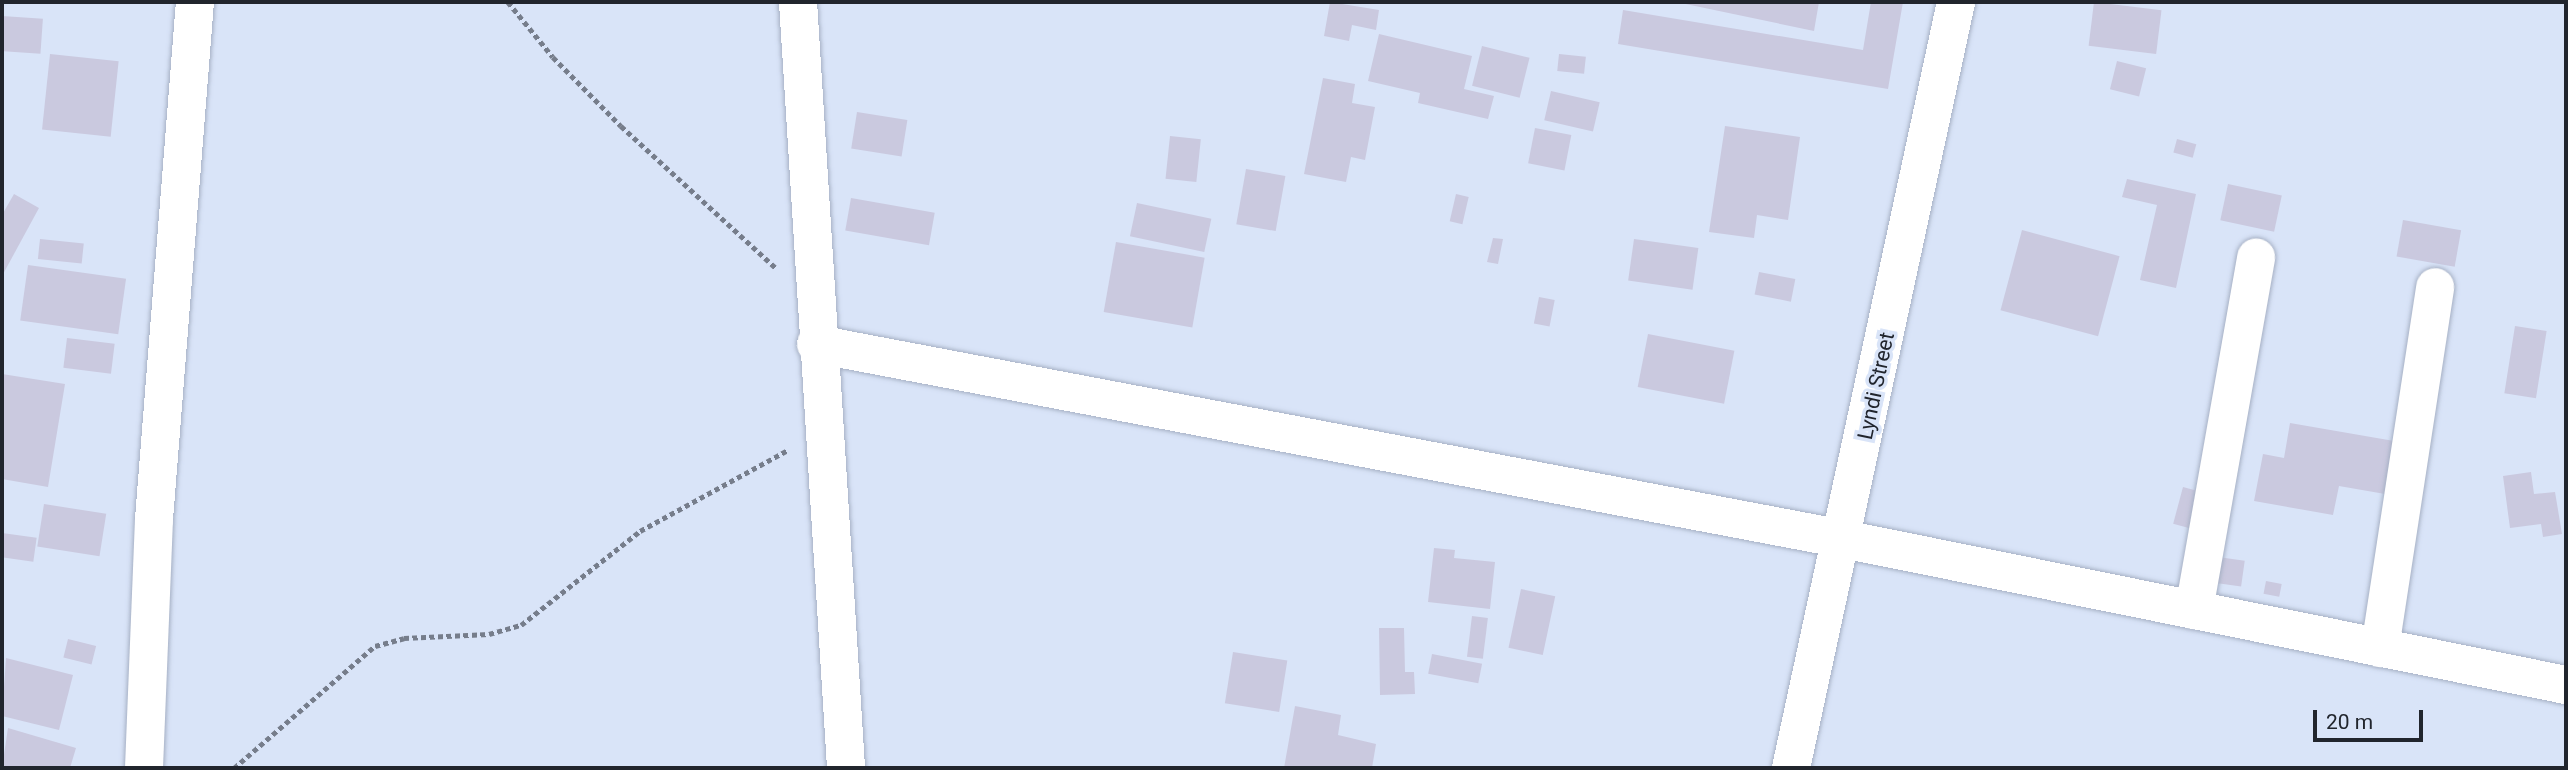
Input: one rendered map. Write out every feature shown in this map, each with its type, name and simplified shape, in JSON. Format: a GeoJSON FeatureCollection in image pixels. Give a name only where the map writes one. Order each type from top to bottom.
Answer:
{"type":"FeatureCollection","features":[{"type":"Feature","properties":{"kind":"street"},"geometry":{"type":"LineString","coordinates":[[144,768],[154,519],[195,2]]}},
{"type":"Feature","properties":{"kind":"street"},"geometry":{"type":"LineString","coordinates":[[798,2],[816,344],[846,768]]}},
{"type":"Feature","properties":{"kind":"street","name":"Lyndi Street"},"geometry":{"type":"LineString","coordinates":[[1791,768],[1843,539],[1956,2]]}},
{"type":"Feature","properties":{"kind":"street"},"geometry":{"type":"LineString","coordinates":[[2194,610],[2256,257]]}},
{"type":"Feature","properties":{"kind":"street"},"geometry":{"type":"LineString","coordinates":[[2380,648],[2435,287]]}},
{"type":"Feature","properties":{"kind":"street"},"geometry":{"type":"LineString","coordinates":[[816,344],[1843,539],[2566,685]]}},
{"type":"Feature","properties":{"kind":"path"},"geometry":{"type":"LineString","coordinates":[[508,2],[553,57],[621,126],[814,302]]}},
{"type":"Feature","properties":{"kind":"path"},"geometry":{"type":"LineString","coordinates":[[234,768],[375,646],[404,638],[489,634],[521,625],[639,531],[822,432]]}},
{"type":"Feature","properties":{"kind":"building"},"geometry":{"type":"Polygon","coordinates":[[[1330,2],[1379,10],[1376,30],[1352,25],[1349,41],[1324,36],[1330,2]]]}},
{"type":"Feature","properties":{"kind":"building"},"geometry":{"type":"Polygon","coordinates":[[[1676,2],[1819,2],[1814,31],[1676,2]]]}},
{"type":"Feature","properties":{"kind":"building"},"geometry":{"type":"Polygon","coordinates":[[[1871,2],[1903,2],[1888,89],[1618,44],[1623,10],[1863,50],[1871,2]]]}},
{"type":"Feature","properties":{"kind":"building"},"geometry":{"type":"Polygon","coordinates":[[[2094,2],[2161,10],[2156,54],[2089,46],[2094,2]]]}},
{"type":"Feature","properties":{"kind":"building"},"geometry":{"type":"Polygon","coordinates":[[[2,16],[43,19],[40,54],[2,51],[2,16]]]}},
{"type":"Feature","properties":{"kind":"building"},"geometry":{"type":"Polygon","coordinates":[[[1379,34],[1472,56],[1464,89],[1494,96],[1488,119],[1418,103],[1420,93],[1368,81],[1379,34]]]}},
{"type":"Feature","properties":{"kind":"building"},"geometry":{"type":"Polygon","coordinates":[[[1482,46],[1530,58],[1520,98],[1472,86],[1482,46]]]}},
{"type":"Feature","properties":{"kind":"building"},"geometry":{"type":"Polygon","coordinates":[[[50,54],[119,61],[111,137],[42,130],[50,54]]]}},
{"type":"Feature","properties":{"kind":"building"},"geometry":{"type":"Polygon","coordinates":[[[1559,54],[1586,57],[1584,74],[1557,71],[1559,54]]]}},
{"type":"Feature","properties":{"kind":"building"},"geometry":{"type":"Polygon","coordinates":[[[2117,61],[2146,68],[2139,96],[2110,89],[2117,61]]]}},
{"type":"Feature","properties":{"kind":"building"},"geometry":{"type":"Polygon","coordinates":[[[1323,78],[1355,84],[1352,103],[1375,107],[1365,160],[1351,157],[1346,182],[1304,174],[1323,78]]]}},
{"type":"Feature","properties":{"kind":"building"},"geometry":{"type":"Polygon","coordinates":[[[1551,91],[1600,102],[1593,131],[1544,120],[1551,91]]]}},
{"type":"Feature","properties":{"kind":"building"},"geometry":{"type":"Polygon","coordinates":[[[857,112],[907,120],[902,157],[851,149],[857,112]]]}},
{"type":"Feature","properties":{"kind":"building"},"geometry":{"type":"Polygon","coordinates":[[[1725,126],[1800,137],[1788,220],[1757,215],[1754,238],[1709,232],[1725,126]]]}},
{"type":"Feature","properties":{"kind":"building"},"geometry":{"type":"Polygon","coordinates":[[[1535,128],[1571,135],[1564,170],[1528,163],[1535,128]]]}},
{"type":"Feature","properties":{"kind":"building"},"geometry":{"type":"Polygon","coordinates":[[[1170,136],[1201,139],[1196,182],[1166,179],[1170,136]]]}},
{"type":"Feature","properties":{"kind":"building"},"geometry":{"type":"Polygon","coordinates":[[[2177,139],[2196,144],[2193,158],[2173,153],[2177,139]]]}},
{"type":"Feature","properties":{"kind":"building"},"geometry":{"type":"Polygon","coordinates":[[[1246,169],[1285,176],[1276,231],[1236,224],[1246,169]]]}},
{"type":"Feature","properties":{"kind":"building"},"geometry":{"type":"Polygon","coordinates":[[[2127,179],[2196,194],[2176,288],[2140,280],[2157,205],[2122,197],[2127,179]]]}},
{"type":"Feature","properties":{"kind":"building"},"geometry":{"type":"Polygon","coordinates":[[[2228,184],[2282,195],[2274,232],[2220,220],[2228,184]]]}},
{"type":"Feature","properties":{"kind":"building"},"geometry":{"type":"Polygon","coordinates":[[[14,194],[39,208],[2,276],[2,215],[14,194]]]}},
{"type":"Feature","properties":{"kind":"building"},"geometry":{"type":"Polygon","coordinates":[[[1456,194],[1469,197],[1462,224],[1450,221],[1456,194]]]}},
{"type":"Feature","properties":{"kind":"building"},"geometry":{"type":"Polygon","coordinates":[[[851,198],[935,213],[929,245],[845,230],[851,198]]]}},
{"type":"Feature","properties":{"kind":"building"},"geometry":{"type":"Polygon","coordinates":[[[1137,203],[1211,219],[1204,252],[1130,236],[1137,203]]]}},
{"type":"Feature","properties":{"kind":"building"},"geometry":{"type":"Polygon","coordinates":[[[2403,220],[2461,230],[2455,267],[2397,256],[2403,220]]]}},
{"type":"Feature","properties":{"kind":"building"},"geometry":{"type":"Polygon","coordinates":[[[2022,230],[2120,256],[2098,336],[2001,310],[2022,230]]]}},
{"type":"Feature","properties":{"kind":"building"},"geometry":{"type":"Polygon","coordinates":[[[1493,238],[1503,239],[1498,264],[1487,262],[1493,238]]]}},
{"type":"Feature","properties":{"kind":"building"},"geometry":{"type":"Polygon","coordinates":[[[40,239],[84,244],[82,263],[38,259],[40,239]]]}},
{"type":"Feature","properties":{"kind":"building"},"geometry":{"type":"Polygon","coordinates":[[[1634,239],[1698,248],[1693,290],[1628,281],[1634,239]]]}},
{"type":"Feature","properties":{"kind":"building"},"geometry":{"type":"Polygon","coordinates":[[[1116,242],[1205,258],[1192,328],[1104,312],[1116,242]]]}},
{"type":"Feature","properties":{"kind":"building"},"geometry":{"type":"Polygon","coordinates":[[[28,265],[126,279],[118,334],[20,320],[28,265]]]}},
{"type":"Feature","properties":{"kind":"building"},"geometry":{"type":"Polygon","coordinates":[[[1759,272],[1795,279],[1791,302],[1755,295],[1759,272]]]}},
{"type":"Feature","properties":{"kind":"building"},"geometry":{"type":"Polygon","coordinates":[[[1539,297],[1555,300],[1550,327],[1534,324],[1539,297]]]}},
{"type":"Feature","properties":{"kind":"building"},"geometry":{"type":"Polygon","coordinates":[[[2515,326],[2547,331],[2536,398],[2504,393],[2515,326]]]}},
{"type":"Feature","properties":{"kind":"building"},"geometry":{"type":"Polygon","coordinates":[[[1648,334],[1734,351],[1724,404],[1638,387],[1648,334]]]}},
{"type":"Feature","properties":{"kind":"building"},"geometry":{"type":"Polygon","coordinates":[[[67,338],[115,344],[111,374],[63,368],[67,338]]]}},
{"type":"Feature","properties":{"kind":"building"},"geometry":{"type":"Polygon","coordinates":[[[2,374],[65,384],[48,487],[2,479],[2,374]]]}},
{"type":"Feature","properties":{"kind":"building"},"geometry":{"type":"Polygon","coordinates":[[[2290,423],[2394,441],[2385,494],[2339,486],[2333,515],[2254,501],[2263,454],[2284,458],[2290,423]]]}},
{"type":"Feature","properties":{"kind":"building"},"geometry":{"type":"Polygon","coordinates":[[[2531,472],[2534,494],[2555,492],[2562,534],[2543,537],[2541,524],[2510,528],[2503,476],[2531,472]]]}},
{"type":"Feature","properties":{"kind":"building"},"geometry":{"type":"Polygon","coordinates":[[[2183,487],[2202,492],[2192,529],[2173,524],[2183,487]]]}},
{"type":"Feature","properties":{"kind":"building"},"geometry":{"type":"Polygon","coordinates":[[[44,504],[106,514],[99,556],[37,546],[44,504]]]}},
{"type":"Feature","properties":{"kind":"building"},"geometry":{"type":"Polygon","coordinates":[[[2,533],[37,538],[33,562],[2,557],[2,533]]]}},
{"type":"Feature","properties":{"kind":"building"},"geometry":{"type":"Polygon","coordinates":[[[1434,548],[1455,550],[1454,558],[1495,562],[1490,609],[1428,602],[1434,548]]]}},
{"type":"Feature","properties":{"kind":"building"},"geometry":{"type":"Polygon","coordinates":[[[2218,557],[2245,561],[2241,587],[2214,583],[2218,557]]]}},
{"type":"Feature","properties":{"kind":"building"},"geometry":{"type":"Polygon","coordinates":[[[2266,581],[2282,584],[2279,597],[2264,594],[2266,581]]]}},
{"type":"Feature","properties":{"kind":"building"},"geometry":{"type":"Polygon","coordinates":[[[1521,589],[1555,596],[1543,655],[1509,648],[1521,589]]]}},
{"type":"Feature","properties":{"kind":"building"},"geometry":{"type":"Polygon","coordinates":[[[1472,616],[1488,618],[1483,659],[1467,657],[1472,616]]]}},
{"type":"Feature","properties":{"kind":"building"},"geometry":{"type":"Polygon","coordinates":[[[1379,628],[1404,628],[1405,672],[1414,672],[1415,694],[1380,695],[1379,628]]]}},
{"type":"Feature","properties":{"kind":"building"},"geometry":{"type":"Polygon","coordinates":[[[68,639],[96,646],[92,664],[63,657],[68,639]]]}},
{"type":"Feature","properties":{"kind":"building"},"geometry":{"type":"Polygon","coordinates":[[[1233,652],[1287,661],[1279,712],[1225,703],[1233,652]]]}},
{"type":"Feature","properties":{"kind":"building"},"geometry":{"type":"Polygon","coordinates":[[[1432,654],[1482,664],[1478,683],[1428,674],[1432,654]]]}},
{"type":"Feature","properties":{"kind":"building"},"geometry":{"type":"Polygon","coordinates":[[[6,658],[73,675],[59,730],[2,716],[6,658]]]}},
{"type":"Feature","properties":{"kind":"building"},"geometry":{"type":"Polygon","coordinates":[[[1295,706],[1341,715],[1338,735],[1376,744],[1372,768],[1284,768],[1295,706]]]}},
{"type":"Feature","properties":{"kind":"building"},"geometry":{"type":"Polygon","coordinates":[[[8,728],[76,748],[70,768],[2,768],[8,728]]]}}]}
